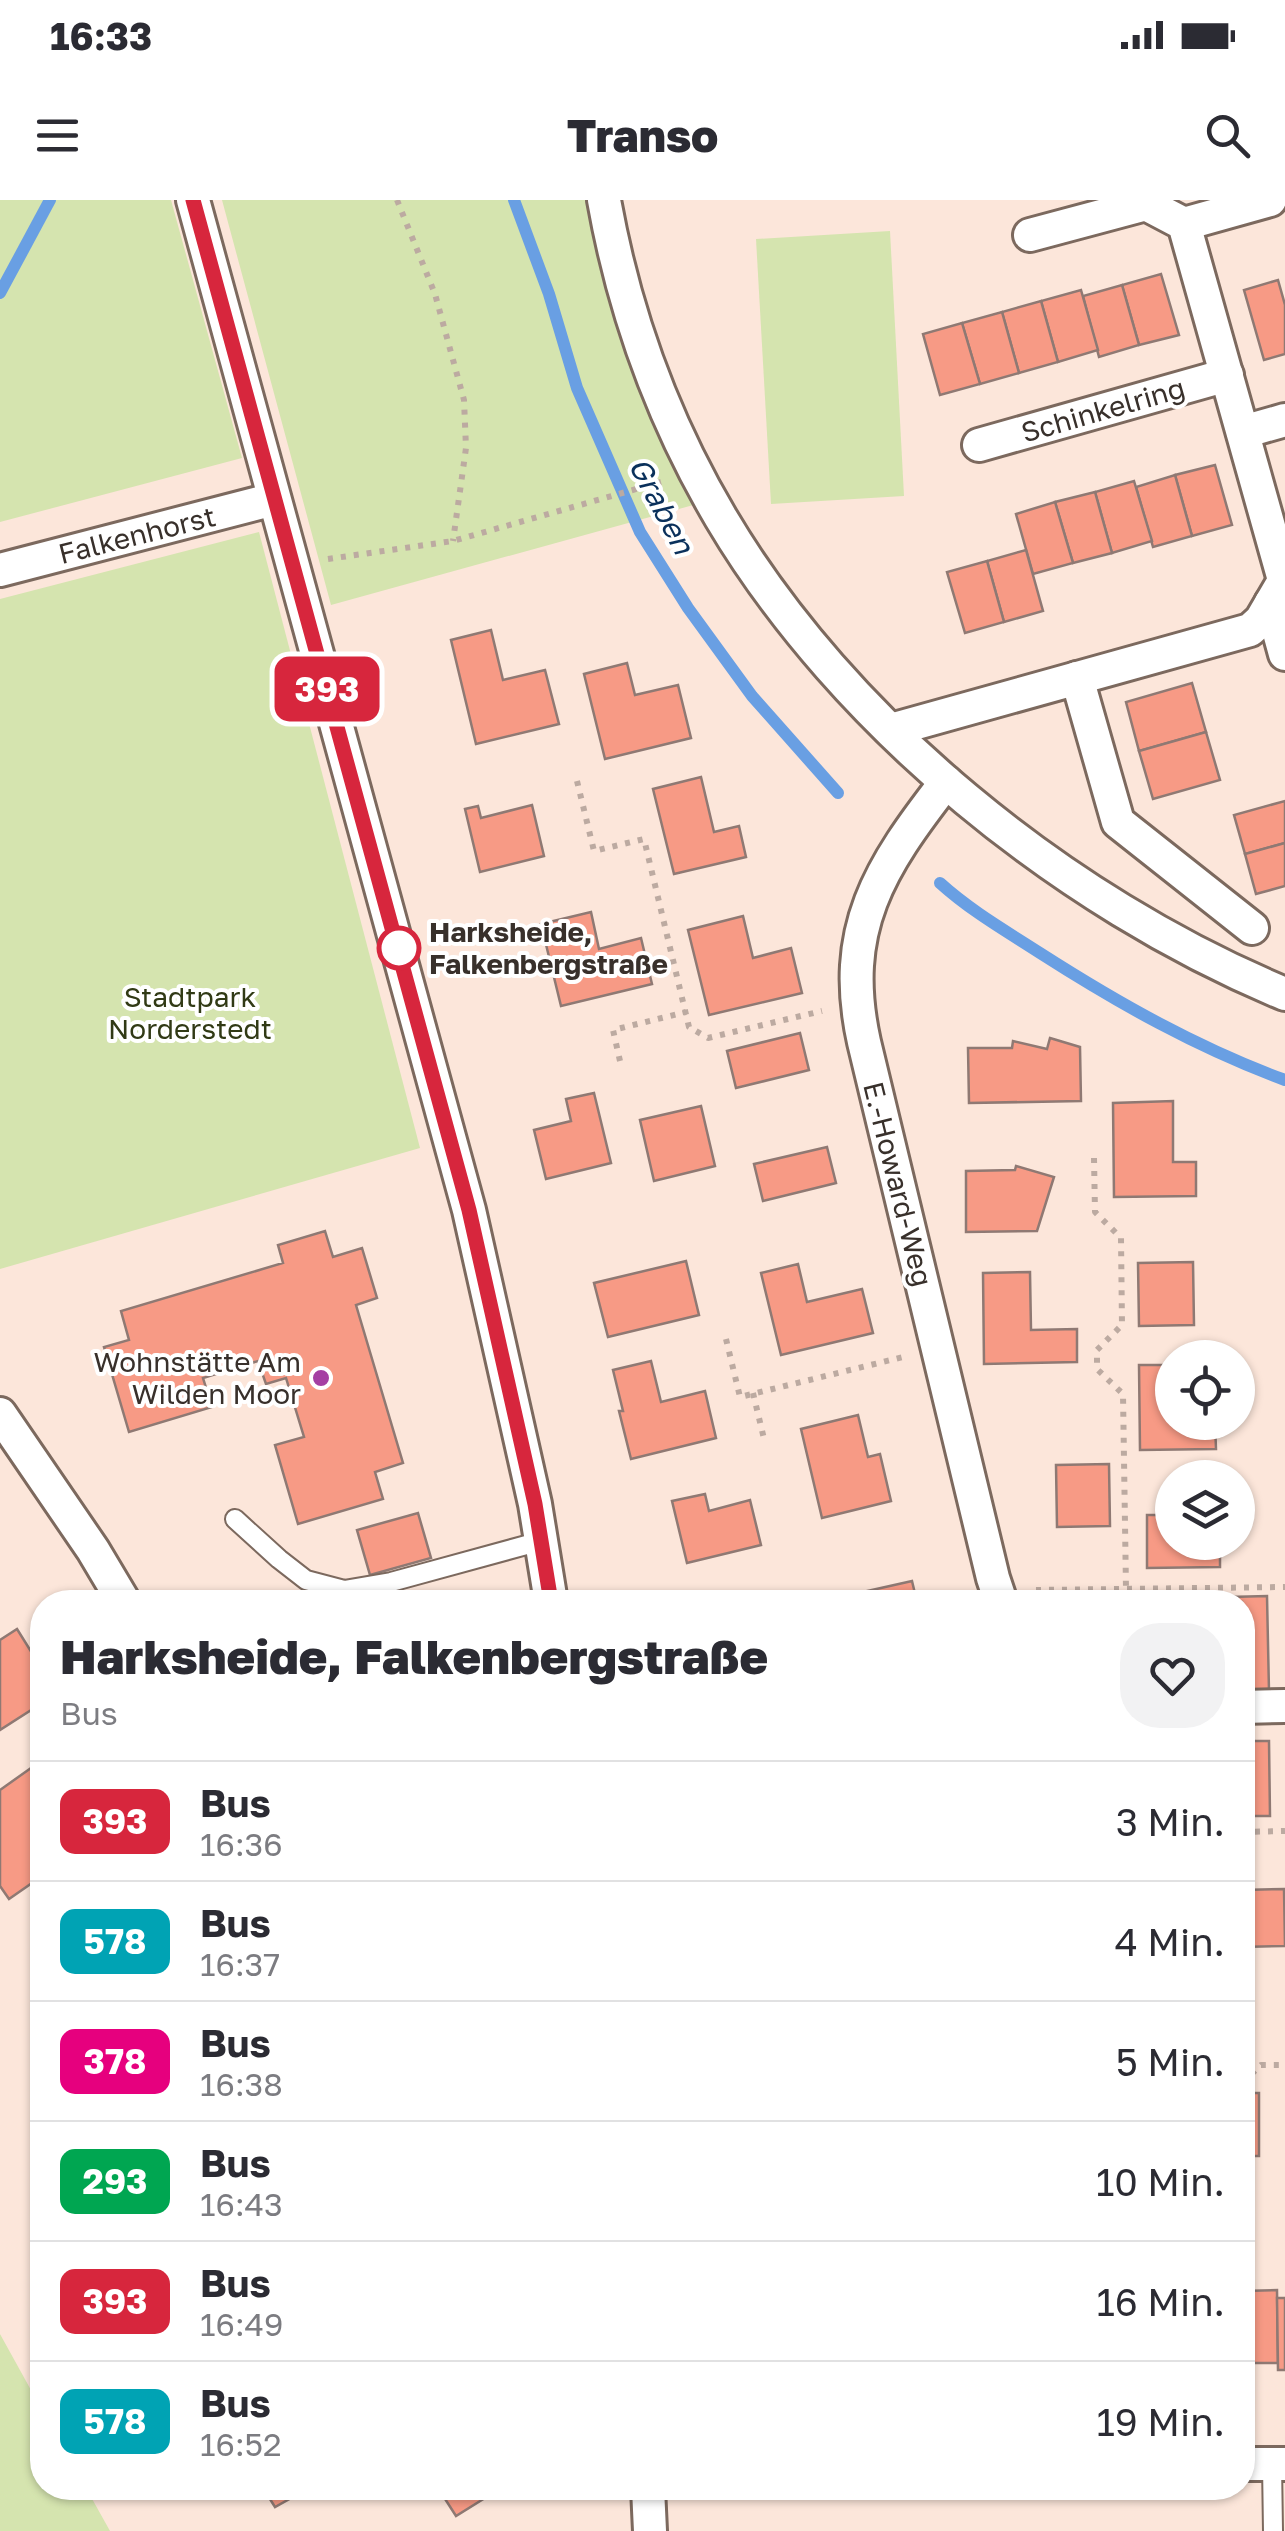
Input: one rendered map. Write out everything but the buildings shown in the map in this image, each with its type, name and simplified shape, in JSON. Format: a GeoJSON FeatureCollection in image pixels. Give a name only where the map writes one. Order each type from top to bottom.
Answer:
{"type":"FeatureCollection","features":[{"type":"Feature","properties":{"kind":"street"},"geometry":{"type":"LineString","coordinates":[[194,200],[469,1210],[535,1504],[550,1590]]}},
{"type":"Feature","properties":{"kind":"street"},"geometry":{"type":"LineString","coordinates":[[604,200],[619,272],[669,417],[732,536],[821,655],[946,782],[1039,855],[1190,950],[1285,994]]}},
{"type":"Feature","properties":{"kind":"street"},"geometry":{"type":"LineString","coordinates":[[1030,234],[1146,204],[1184,224],[1270,200]]}},
{"type":"Feature","properties":{"kind":"street"},"geometry":{"type":"LineString","coordinates":[[1184,224],[1243,432],[1280,588],[1285,654]]}},
{"type":"Feature","properties":{"kind":"street","name":"Schinkelring"},"geometry":{"type":"LineString","coordinates":[[979,445],[1227,376]]}},
{"type":"Feature","properties":{"kind":"street"},"geometry":{"type":"LineString","coordinates":[[1243,432],[1285,420]]}},
{"type":"Feature","properties":{"kind":"street","name":"Falkenhorst"},"geometry":{"type":"LineString","coordinates":[[0,570],[274,499]]}},
{"type":"Feature","properties":{"kind":"street"},"geometry":{"type":"LineString","coordinates":[[891,730],[1250,630],[1259,623],[1280,588]]}},
{"type":"Feature","properties":{"kind":"street"},"geometry":{"type":"LineString","coordinates":[[1078,678],[1118,822],[1252,928]]}},
{"type":"Feature","properties":{"kind":"street","name":"E.-Howard-Weg"},"geometry":{"type":"LineString","coordinates":[[946,782],[901,840],[873,894],[858,952],[858,1002],[864,1042],[997,1590]]}},
{"type":"Feature","properties":{"kind":"street"},"geometry":{"type":"LineString","coordinates":[[0,1414],[117,1590]]}},
{"type":"Feature","properties":{"kind":"street"},"geometry":{"type":"LineString","coordinates":[[1255,1707],[1285,1706]]}},
{"type":"Feature","properties":{"kind":"street"},"geometry":{"type":"LineString","coordinates":[[649,2500],[650,2531]]}},
{"type":"Feature","properties":{"kind":"lane"},"geometry":{"type":"LineString","coordinates":[[234,1519],[306,1580],[344,1590],[390,1582],[541,1542]]}},
{"type":"Feature","properties":{"kind":"lane"},"geometry":{"type":"LineString","coordinates":[[1266,2464],[1273,2531]]}},
{"type":"Feature","properties":{"kind":"path"},"geometry":{"type":"LineString","coordinates":[[397,200],[435,294],[464,400],[466,448],[453,541]]}},
{"type":"Feature","properties":{"kind":"path"},"geometry":{"type":"LineString","coordinates":[[294,567],[338,556],[453,541],[639,488]]}},
{"type":"Feature","properties":{"kind":"path"},"geometry":{"type":"LineString","coordinates":[[577,781],[594,852],[644,839],[689,1027],[708,1038],[858,1002]]}},
{"type":"Feature","properties":{"kind":"path"},"geometry":{"type":"LineString","coordinates":[[620,1061],[612,1030],[686,1012]]}},
{"type":"Feature","properties":{"kind":"path"},"geometry":{"type":"LineString","coordinates":[[1094,1158],[1095,1212],[1121,1238],[1122,1325],[1097,1350],[1097,1369],[1123,1394],[1126,1589]]}},
{"type":"Feature","properties":{"kind":"path"},"geometry":{"type":"LineString","coordinates":[[726,1339],[740,1396],[938,1348]]}},
{"type":"Feature","properties":{"kind":"path"},"geometry":{"type":"LineString","coordinates":[[753,1393],[765,1443]]}},
{"type":"Feature","properties":{"kind":"path"},"geometry":{"type":"LineString","coordinates":[[1110,1590],[1285,1587]]}},
{"type":"Feature","properties":{"kind":"path"},"geometry":{"type":"LineString","coordinates":[[1255,1832],[1285,1831]]}},
{"type":"Feature","properties":{"kind":"path"},"geometry":{"type":"LineString","coordinates":[[1255,2071],[1261,2066],[1285,2065]]}},
{"type":"Feature","properties":{"kind":"green space"},"geometry":{"type":"Polygon","coordinates":[[[0,200],[171,200],[242,458],[0,522],[0,200]]]}},
{"type":"Feature","properties":{"kind":"green space"},"geometry":{"type":"Polygon","coordinates":[[[222,200],[586,200],[603,280],[628,357],[659,432],[697,504],[331,605],[222,200]]]}},
{"type":"Feature","properties":{"kind":"green space"},"geometry":{"type":"Polygon","coordinates":[[[890,231],[904,496],[771,504],[756,239],[890,231]]]}},
{"type":"Feature","properties":{"kind":"green space","name":"Stadtpark Norderstedt"},"geometry":{"type":"Polygon","coordinates":[[[259,532],[420,1148],[0,1269],[0,599],[259,532]]]}},
{"type":"Feature","properties":{"kind":"green space"},"geometry":{"type":"Polygon","coordinates":[[[0,2334],[30,2388],[30,2500],[93,2500],[110,2531],[0,2531],[0,2334]]]}},
{"type":"Feature","properties":{"kind":"waterway"},"geometry":{"type":"LineString","coordinates":[[0,293],[50,200]]}},
{"type":"Feature","properties":{"kind":"waterway","name":"Graben"},"geometry":{"type":"LineString","coordinates":[[514,200],[549,294],[577,388],[640,532],[688,608],[752,696],[838,793]]}},
{"type":"Feature","properties":{"kind":"waterway","name":"Graben"},"geometry":{"type":"LineString","coordinates":[[940,883],[989,920],[1129,1007],[1221,1054],[1285,1080]]}},
{"type":"Feature","properties":{"kind":"bus line","name":"393"},"geometry":{"type":"LineString","coordinates":[[193,200],[469,1210],[535,1504],[549,1590]]}},
{"type":"Feature","properties":{"kind":"place","name":"Harksheide, Falkenbergstraße"},"geometry":{"type":"Point","coordinates":[399,948]}},
{"type":"Feature","properties":{"kind":"place","name":"Wohnstätte Am Wilden Moor"},"geometry":{"type":"Point","coordinates":[321,1378]}}]}
